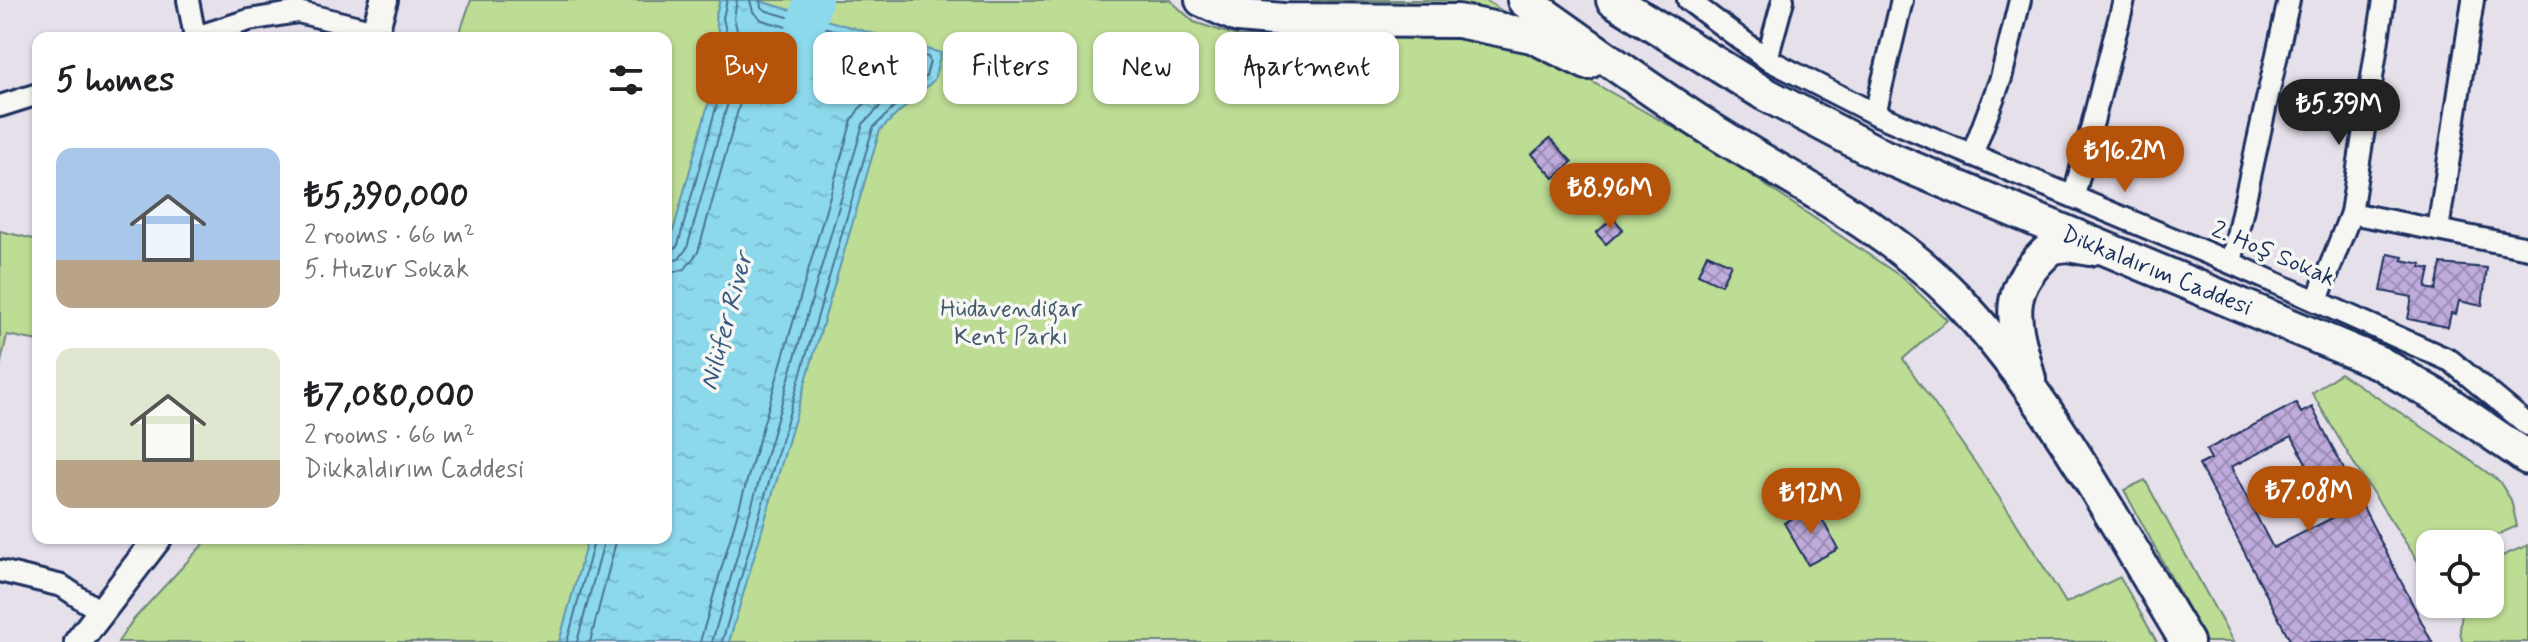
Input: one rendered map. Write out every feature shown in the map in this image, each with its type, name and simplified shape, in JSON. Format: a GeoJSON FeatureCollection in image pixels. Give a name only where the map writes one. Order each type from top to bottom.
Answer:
{"type":"FeatureCollection","features":[{"type":"Feature","properties":{"kind":"main road"},"geometry":{"type":"LineString","coordinates":[[1202,0],[1238,16],[1283,20],[1458,21],[1532,36],[1709,128],[1824,195],[1906,253],[1958,300],[2032,390],[2187,642]]}},
{"type":"Feature","properties":{"kind":"main road"},"geometry":{"type":"LineString","coordinates":[[1524,0],[1709,128]]}},
{"type":"Feature","properties":{"kind":"main road","name":"Dikkaldırım Caddesi"},"geometry":{"type":"LineString","coordinates":[[1613,0],[1765,94],[1883,156],[2380,363],[2519,442],[2528,469]]}},
{"type":"Feature","properties":{"kind":"main road"},"geometry":{"type":"LineString","coordinates":[[1633,0],[1688,46]]}},
{"type":"Feature","properties":{"kind":"main road"},"geometry":{"type":"LineString","coordinates":[[2032,390],[2019,340],[2014,303],[2022,278],[2035,261],[2052,247],[2068,245],[2129,256]]}},
{"type":"Feature","properties":{"kind":"street"},"geometry":{"type":"LineString","coordinates":[[188,0],[193,32]]}},
{"type":"Feature","properties":{"kind":"street"},"geometry":{"type":"LineString","coordinates":[[375,32],[384,0]]}},
{"type":"Feature","properties":{"kind":"street","name":"2. Hoş Sokak"},"geometry":{"type":"LineString","coordinates":[[1688,0],[1767,59],[1875,114],[2231,263],[2451,361],[2519,442]]}},
{"type":"Feature","properties":{"kind":"street"},"geometry":{"type":"LineString","coordinates":[[1767,59],[1783,0]]}},
{"type":"Feature","properties":{"kind":"street"},"geometry":{"type":"LineString","coordinates":[[1875,114],[1902,0]]}},
{"type":"Feature","properties":{"kind":"street"},"geometry":{"type":"LineString","coordinates":[[1972,155],[2001,78],[2020,0]]}},
{"type":"Feature","properties":{"kind":"street"},"geometry":{"type":"LineString","coordinates":[[2074,196],[2124,0]]}},
{"type":"Feature","properties":{"kind":"street"},"geometry":{"type":"LineString","coordinates":[[2231,263],[2289,0]]}},
{"type":"Feature","properties":{"kind":"street"},"geometry":{"type":"LineString","coordinates":[[2317,300],[2351,213],[2384,0]]}},
{"type":"Feature","properties":{"kind":"street"},"geometry":{"type":"LineString","coordinates":[[2438,230],[2473,0]]}},
{"type":"Feature","properties":{"kind":"street"},"geometry":{"type":"LineString","coordinates":[[212,32],[249,20],[298,12],[367,32]]}},
{"type":"Feature","properties":{"kind":"street"},"geometry":{"type":"LineString","coordinates":[[0,106],[32,96]]}},
{"type":"Feature","properties":{"kind":"street"},"geometry":{"type":"LineString","coordinates":[[2351,213],[2528,248]]}},
{"type":"Feature","properties":{"kind":"street"},"geometry":{"type":"LineString","coordinates":[[78,642],[153,544]]}},
{"type":"Feature","properties":{"kind":"street"},"geometry":{"type":"LineString","coordinates":[[0,571],[62,586],[101,612]]}},
{"type":"Feature","properties":{"kind":"green space","name":"Hüdavendigar Kent Parkı"},"geometry":{"type":"Polygon","coordinates":[[[471,0],[1170,0],[1194,22],[1225,32],[1215,32],[1215,104],[1399,104],[1399,36],[1477,36],[1528,46],[1715,151],[1903,278],[1947,320],[1903,359],[2012,516],[2066,603],[2120,577],[2157,642],[118,642],[133,620],[203,544],[672,544],[672,32],[460,32],[471,0]]]}},
{"type":"Feature","properties":{"kind":"green space"},"geometry":{"type":"Polygon","coordinates":[[[1315,0],[1485,0],[1520,22],[1298,6],[1315,0]]]}},
{"type":"Feature","properties":{"kind":"green space"},"geometry":{"type":"Polygon","coordinates":[[[0,231],[32,239],[32,340],[7,335],[0,367],[0,231]]]}},
{"type":"Feature","properties":{"kind":"green space"},"geometry":{"type":"Polygon","coordinates":[[[2340,373],[2499,481],[2511,500],[2517,526],[2504,532],[2416,530],[2416,558],[2312,393],[2340,373]]]}},
{"type":"Feature","properties":{"kind":"green space"},"geometry":{"type":"Polygon","coordinates":[[[2145,480],[2233,642],[2206,642],[2124,490],[2145,480]]]}},
{"type":"Feature","properties":{"kind":"green space"},"geometry":{"type":"Polygon","coordinates":[[[2528,545],[2528,642],[2462,642],[2461,618],[2504,618],[2504,555],[2528,545]]]}},
{"type":"Feature","properties":{"kind":"water"},"geometry":{"type":"Polygon","coordinates":[[[720,0],[756,0],[868,32],[813,32],[813,104],[908,104],[880,130],[729,642],[559,642],[586,544],[672,544],[672,235],[708,104],[797,104],[797,32],[718,32],[715,18],[720,0]]]}},
{"type":"Feature","properties":{"kind":"water"},"geometry":{"type":"Polygon","coordinates":[[[927,49],[941,53],[934,80],[927,86],[927,49]]]}},
{"type":"Feature","properties":{"kind":"building"},"geometry":{"type":"Polygon","coordinates":[[[1550,138],[1572,162],[1554,178],[1532,154],[1550,138]]]}},
{"type":"Feature","properties":{"kind":"building"},"geometry":{"type":"Polygon","coordinates":[[[1613,218],[1623,229],[1606,244],[1596,233],[1613,218]]]}},
{"type":"Feature","properties":{"kind":"building"},"geometry":{"type":"Polygon","coordinates":[[[1707,254],[1731,264],[1721,285],[1698,274],[1707,254]]]}},
{"type":"Feature","properties":{"kind":"building"},"geometry":{"type":"Polygon","coordinates":[[[2388,254],[2430,269],[2426,288],[2436,290],[2441,264],[2487,268],[2482,306],[2459,301],[2456,314],[2451,313],[2448,327],[2408,319],[2412,297],[2381,291],[2388,254]]]}},
{"type":"Feature","properties":{"kind":"building"},"geometry":{"type":"Polygon","coordinates":[[[2296,403],[2301,413],[2312,407],[2416,611],[2416,618],[2420,618],[2432,642],[2291,642],[2199,465],[2211,459],[2206,450],[2296,403]],[[2292,436],[2231,467],[2273,548],[2334,517],[2292,436]]]}},
{"type":"Feature","properties":{"kind":"building"},"geometry":{"type":"Polygon","coordinates":[[[1815,506],[1838,549],[1808,565],[1784,523],[1815,506]]]}},
{"type":"Feature","properties":{"kind":"waterway","name":"Nilüfer River"},"geometry":{"type":"LineString","coordinates":[[797,60],[813,0]]}}]}
